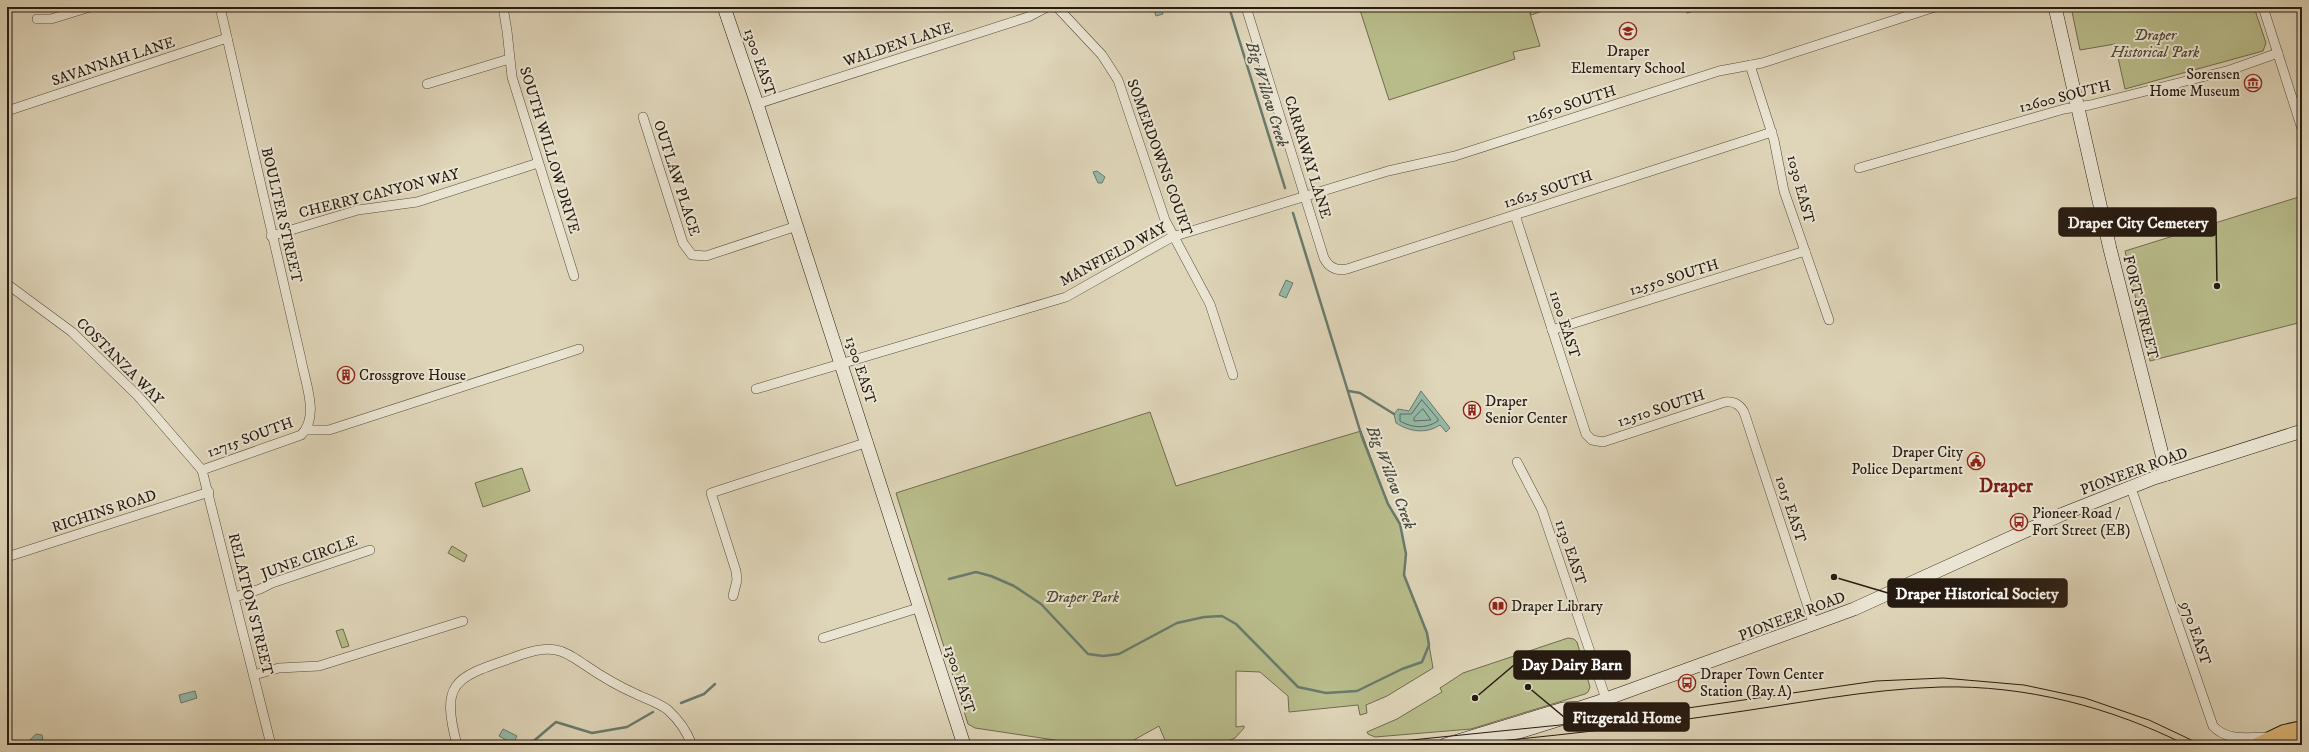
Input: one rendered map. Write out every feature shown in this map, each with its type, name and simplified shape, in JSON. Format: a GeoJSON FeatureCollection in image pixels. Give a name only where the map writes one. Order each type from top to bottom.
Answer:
{"type":"FeatureCollection","features":[{"type":"Feature","properties":{"kind":"main road"},"geometry":{"type":"LineString","coordinates":[[2257,745],[2278,741],[2284,732],[2300,729]]}},
{"type":"Feature","properties":{"kind":"street"},"geometry":{"type":"LineString","coordinates":[[37,19],[51,19],[90,7]]}},
{"type":"Feature","properties":{"kind":"street","name":"BOULTER STREET"},"geometry":{"type":"LineString","coordinates":[[220,7],[271,236],[309,397],[310,422],[307,430]]}},
{"type":"Feature","properties":{"kind":"street","name":"SOUTH WILLOW DRIVE"},"geometry":{"type":"LineString","coordinates":[[502,7],[507,31],[509,59],[518,98],[574,276]]}},
{"type":"Feature","properties":{"kind":"street","name":"1300 EAST"},"geometry":{"type":"LineString","coordinates":[[724,7],[868,442],[964,745]]}},
{"type":"Feature","properties":{"kind":"street","name":"WALDEN LANE"},"geometry":{"type":"LineString","coordinates":[[757,104],[1028,17],[1046,7]]}},
{"type":"Feature","properties":{"kind":"street","name":"SOMERDOWNS COURT"},"geometry":{"type":"LineString","coordinates":[[1057,7],[1102,55],[1118,80],[1165,220],[1172,237],[1210,304],[1233,375]]}},
{"type":"Feature","properties":{"kind":"street","name":"CARRAWAY LANE"},"geometry":{"type":"LineString","coordinates":[[1246,7],[1324,258],[1332,268]]}},
{"type":"Feature","properties":{"kind":"street","name":"12650 SOUTH"},"geometry":{"type":"LineString","coordinates":[[1305,195],[1397,169],[1455,156],[1718,71],[1768,61],[1935,7]]}},
{"type":"Feature","properties":{"kind":"street","name":"FORT STREET"},"geometry":{"type":"LineString","coordinates":[[2055,7],[2119,286],[2167,474]]}},
{"type":"Feature","properties":{"kind":"street"},"geometry":{"type":"LineString","coordinates":[[2263,7],[2302,128]]}},
{"type":"Feature","properties":{"kind":"street","name":"SAVANNAH LANE"},"geometry":{"type":"LineString","coordinates":[[7,111],[227,38]]}},
{"type":"Feature","properties":{"kind":"street","name":"12600 SOUTH"},"geometry":{"type":"LineString","coordinates":[[1859,168],[2064,109],[2078,107],[2230,70],[2278,53]]}},
{"type":"Feature","properties":{"kind":"street"},"geometry":{"type":"LineString","coordinates":[[427,84],[509,59]]}},
{"type":"Feature","properties":{"kind":"street","name":"1030 EAST"},"geometry":{"type":"LineString","coordinates":[[1750,65],[1772,132],[1784,191],[1829,320]]}},
{"type":"Feature","properties":{"kind":"street","name":"OUTLAW PLACE"},"geometry":{"type":"LineString","coordinates":[[643,116],[683,243],[692,255],[706,256],[797,226]]}},
{"type":"Feature","properties":{"kind":"street","name":"12625 SOUTH"},"geometry":{"type":"LineString","coordinates":[[1332,268],[1347,269],[1772,132]]}},
{"type":"Feature","properties":{"kind":"street","name":"CHERRY CANYON WAY"},"geometry":{"type":"LineString","coordinates":[[271,236],[358,210],[418,202],[538,163]]}},
{"type":"Feature","properties":{"kind":"street","name":"MANFIELD WAY"},"geometry":{"type":"LineString","coordinates":[[756,389],[1066,297],[1172,237],[1305,195]]}},
{"type":"Feature","properties":{"kind":"street","name":"1100 EAST"},"geometry":{"type":"LineString","coordinates":[[1515,215],[1584,430],[1592,440]]}},
{"type":"Feature","properties":{"kind":"street","name":"12550 SOUTH"},"geometry":{"type":"LineString","coordinates":[[1552,330],[1805,251]]}},
{"type":"Feature","properties":{"kind":"street","name":"COSTANZA WAY"},"geometry":{"type":"LineString","coordinates":[[7,284],[72,332],[106,364],[138,396],[202,470]]}},
{"type":"Feature","properties":{"kind":"street"},"geometry":{"type":"LineString","coordinates":[[307,430],[330,430],[579,349]]}},
{"type":"Feature","properties":{"kind":"street","name":"12510 SOUTH"},"geometry":{"type":"LineString","coordinates":[[1592,440],[1603,442],[1725,402],[1738,404]]}},
{"type":"Feature","properties":{"kind":"street","name":"1015 EAST"},"geometry":{"type":"LineString","coordinates":[[1738,404],[1746,415],[1814,625]]}},
{"type":"Feature","properties":{"kind":"street","name":"12715 SOUTH"},"geometry":{"type":"LineString","coordinates":[[202,470],[292,439],[301,435],[307,430]]}},
{"type":"Feature","properties":{"kind":"street","name":"PIONEER ROAD"},"geometry":{"type":"LineString","coordinates":[[1445,745],[1563,709],[1580,708],[1606,700],[1814,625],[1882,598],[2063,514],[2167,474],[2302,431]]}},
{"type":"Feature","properties":{"kind":"street"},"geometry":{"type":"LineString","coordinates":[[733,596],[737,580],[736,571],[711,493],[868,442]]}},
{"type":"Feature","properties":{"kind":"street","name":"1130 EAST"},"geometry":{"type":"LineString","coordinates":[[1517,462],[1542,510],[1606,700]]}},
{"type":"Feature","properties":{"kind":"street","name":"RELATION STREET"},"geometry":{"type":"LineString","coordinates":[[202,470],[209,492],[271,745]]}},
{"type":"Feature","properties":{"kind":"street","name":"970 EAST"},"geometry":{"type":"LineString","coordinates":[[2131,488],[2211,722],[2216,730],[2230,737],[2278,741]]}},
{"type":"Feature","properties":{"kind":"street","name":"RICHINS ROAD"},"geometry":{"type":"LineString","coordinates":[[7,557],[209,492]]}},
{"type":"Feature","properties":{"kind":"street","name":"JUNE CIRCLE"},"geometry":{"type":"LineString","coordinates":[[235,597],[370,550]]}},
{"type":"Feature","properties":{"kind":"street"},"geometry":{"type":"LineString","coordinates":[[822,638],[921,607]]}},
{"type":"Feature","properties":{"kind":"street"},"geometry":{"type":"LineString","coordinates":[[254,675],[279,668],[318,666],[463,621]]}},
{"type":"Feature","properties":{"kind":"street"},"geometry":{"type":"LineString","coordinates":[[457,745],[449,714],[451,698],[461,680],[472,672],[532,652],[557,650],[570,655],[620,686],[666,709],[682,726],[692,745]]}},
{"type":"Feature","properties":{"kind":"street","name":"PIONEER ROAD"},"geometry":{"type":"LineString","coordinates":[[1478,745],[1567,717],[1580,708]]}},
{"type":"Feature","properties":{"kind":"green space"},"geometry":{"type":"Polygon","coordinates":[[[1359,7],[1528,7],[1540,46],[1513,52],[1515,59],[1389,100],[1359,7]]]}},
{"type":"Feature","properties":{"kind":"green space"},"geometry":{"type":"Polygon","coordinates":[[[1529,7],[1551,7],[1551,8],[1531,15],[1529,7]]]}},
{"type":"Feature","properties":{"kind":"green space"},"geometry":{"type":"Polygon","coordinates":[[[1685,7],[1699,7],[1700,9],[1687,13],[1685,7]]]}},
{"type":"Feature","properties":{"kind":"green space","name":"Draper Historical Park"},"geometry":{"type":"Polygon","coordinates":[[[2071,7],[2254,7],[2266,43],[2263,51],[2125,89],[2115,44],[2080,50],[2071,7]]]}},
{"type":"Feature","properties":{"kind":"green space"},"geometry":{"type":"Polygon","coordinates":[[[2302,196],[2302,322],[2150,361],[2125,251],[2302,196]]]}},
{"type":"Feature","properties":{"kind":"green space","name":"Draper Park"},"geometry":{"type":"Polygon","coordinates":[[[1150,412],[1176,486],[1361,431],[1388,504],[1400,524],[1406,554],[1404,575],[1427,633],[1433,668],[1387,696],[1366,705],[1367,713],[1360,715],[1358,705],[1289,712],[1288,696],[1260,672],[1236,671],[1236,727],[1244,726],[1244,728],[1235,738],[1226,742],[1167,745],[1159,726],[1134,740],[1134,743],[1132,744],[1088,745],[975,728],[968,724],[896,493],[1150,412]]]}},
{"type":"Feature","properties":{"kind":"green space"},"geometry":{"type":"Polygon","coordinates":[[[522,468],[530,491],[483,507],[475,483],[522,468]]]}},
{"type":"Feature","properties":{"kind":"green space"},"geometry":{"type":"Polygon","coordinates":[[[452,546],[467,555],[464,562],[448,553],[452,546]]]}},
{"type":"Feature","properties":{"kind":"green space"},"geometry":{"type":"Polygon","coordinates":[[[343,629],[349,646],[342,648],[336,631],[343,629]]]}},
{"type":"Feature","properties":{"kind":"green space"},"geometry":{"type":"Polygon","coordinates":[[[1568,638],[1574,639],[1577,642],[1590,687],[1588,692],[1585,694],[1471,729],[1375,737],[1367,732],[1397,719],[1442,692],[1440,688],[1463,673],[1568,638]]]}},
{"type":"Feature","properties":{"kind":"water"},"geometry":{"type":"Polygon","coordinates":[[[1153,7],[1161,7],[1163,14],[1156,16],[1153,7]]]}},
{"type":"Feature","properties":{"kind":"water"},"geometry":{"type":"Polygon","coordinates":[[[1097,171],[1105,177],[1102,183],[1098,183],[1093,172],[1097,171]]]}},
{"type":"Feature","properties":{"kind":"water"},"geometry":{"type":"Polygon","coordinates":[[[1286,280],[1293,283],[1286,298],[1279,295],[1286,280]]]}},
{"type":"Feature","properties":{"kind":"water"},"geometry":{"type":"Polygon","coordinates":[[[1421,391],[1450,428],[1446,432],[1440,425],[1429,430],[1418,431],[1396,423],[1394,414],[1398,409],[1409,411],[1421,391]]]}},
{"type":"Feature","properties":{"kind":"water"},"geometry":{"type":"Polygon","coordinates":[[[195,691],[197,698],[181,703],[179,695],[195,691]]]}},
{"type":"Feature","properties":{"kind":"water"},"geometry":{"type":"Polygon","coordinates":[[[503,729],[517,736],[513,744],[499,736],[503,729]]]}},
{"type":"Feature","properties":{"kind":"water"},"geometry":{"type":"Polygon","coordinates":[[[36,734],[42,735],[43,739],[34,745],[29,745],[29,741],[36,734]]]}},
{"type":"Feature","properties":{"kind":"waterway","name":"Big Willow Creek"},"geometry":{"type":"LineString","coordinates":[[1229,7],[1285,188]]}},
{"type":"Feature","properties":{"kind":"waterway","name":"Big Willow Creek"},"geometry":{"type":"LineString","coordinates":[[949,579],[976,572],[991,576],[1014,586],[1041,604],[1088,654],[1103,656],[1119,654],[1177,623],[1204,617],[1222,616],[1236,624],[1298,687],[1326,693],[1357,691],[1402,669],[1422,662],[1429,645],[1427,633],[1404,575],[1406,554],[1400,524],[1388,504],[1362,437],[1293,213]]}},
{"type":"Feature","properties":{"kind":"waterway"},"geometry":{"type":"LineString","coordinates":[[1349,391],[1360,393],[1394,414]]}},
{"type":"Feature","properties":{"kind":"waterway","name":"Big Willow Creek"},"geometry":{"type":"LineString","coordinates":[[681,703],[704,694],[715,684]]}},
{"type":"Feature","properties":{"kind":"waterway","name":"Big Willow Creek"},"geometry":{"type":"LineString","coordinates":[[529,745],[556,722],[592,733],[627,727],[653,712]]}},
{"type":"Feature","properties":{"kind":"tram line"},"geometry":{"type":"LineString","coordinates":[[1362,745],[1590,722],[1876,681],[1943,678],[2024,685],[2085,698],[2149,720],[2202,745]]}},
{"type":"Feature","properties":{"kind":"tram line"},"geometry":{"type":"LineString","coordinates":[[1456,745],[1656,723],[1859,694],[1914,688],[1941,687],[1973,687],[2004,690],[2036,694],[2067,701],[2098,709],[2128,720],[2186,745]]}},
{"type":"Feature","properties":{"kind":"place","name":"Draper Elementary School"},"geometry":{"type":"Point","coordinates":[1628,31]}},
{"type":"Feature","properties":{"kind":"place","name":"Sorensen Home Museum"},"geometry":{"type":"Point","coordinates":[2253,83]}},
{"type":"Feature","properties":{"kind":"place","name":"Draper City Cemetery"},"geometry":{"type":"Point","coordinates":[2217,286]}},
{"type":"Feature","properties":{"kind":"place","name":"Crossgrove House"},"geometry":{"type":"Point","coordinates":[346,375]}},
{"type":"Feature","properties":{"kind":"place","name":"Draper Senior Center"},"geometry":{"type":"Point","coordinates":[1472,410]}},
{"type":"Feature","properties":{"kind":"place","name":"Draper City Police Department"},"geometry":{"type":"Point","coordinates":[1976,461]}},
{"type":"Feature","properties":{"kind":"place","name":"Pioneer Road / Fort Street (EB)"},"geometry":{"type":"Point","coordinates":[2019,522]}},
{"type":"Feature","properties":{"kind":"place","name":"Draper Historical Society"},"geometry":{"type":"Point","coordinates":[1834,577]}},
{"type":"Feature","properties":{"kind":"place","name":"Draper Library"},"geometry":{"type":"Point","coordinates":[1498,606]}},
{"type":"Feature","properties":{"kind":"place","name":"Draper Town Center Station (Bay A)"},"geometry":{"type":"Point","coordinates":[1687,683]}},
{"type":"Feature","properties":{"kind":"place","name":"Fitzgerald Home"},"geometry":{"type":"Point","coordinates":[1528,687]}},
{"type":"Feature","properties":{"kind":"place","name":"Day Dairy Barn"},"geometry":{"type":"Point","coordinates":[1475,698]}},
{"type":"Feature","properties":{"kind":"district","name":"Draper"},"geometry":{"type":"Point","coordinates":[2006,485]}}]}
